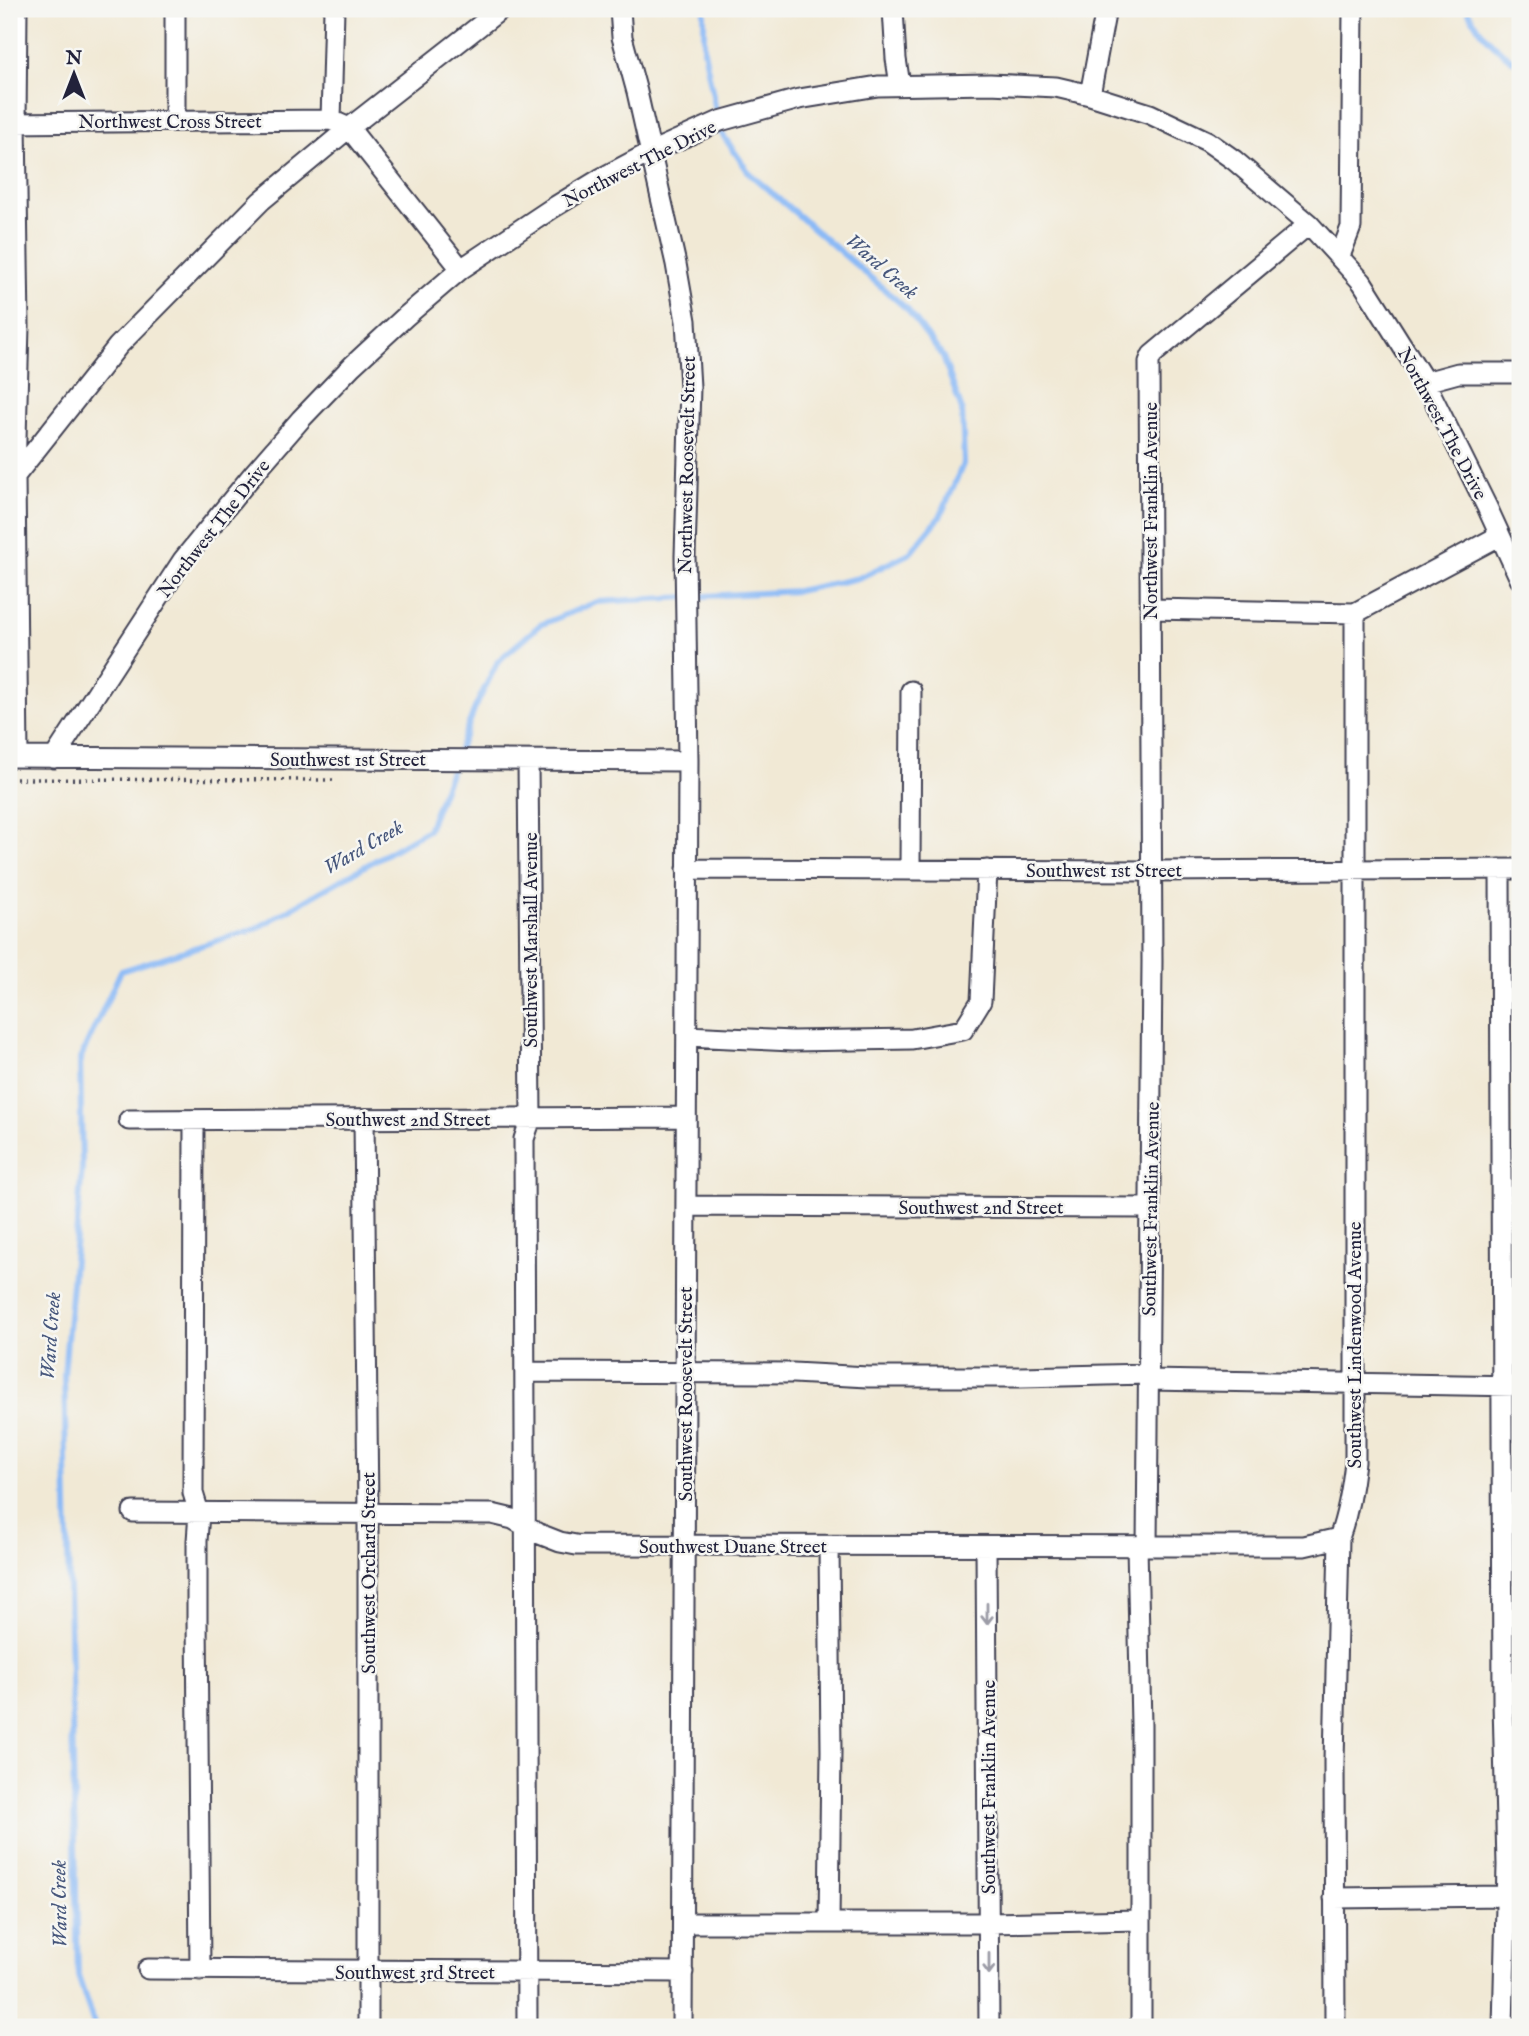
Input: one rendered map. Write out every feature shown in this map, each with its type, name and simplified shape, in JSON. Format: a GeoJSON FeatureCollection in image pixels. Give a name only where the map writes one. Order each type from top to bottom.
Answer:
{"type":"FeatureCollection","features":[{"type":"Feature","properties":{"kind":"street"},"geometry":{"type":"LineString","coordinates":[[13,757],[19,326],[12,123],[17,9]]}},
{"type":"Feature","properties":{"kind":"street"},"geometry":{"type":"LineString","coordinates":[[175,9],[175,121]]}},
{"type":"Feature","properties":{"kind":"street"},"geometry":{"type":"LineString","coordinates":[[334,9],[340,124],[461,269]]}},
{"type":"Feature","properties":{"kind":"street","name":"Northwest Roosevelt Street"},"geometry":{"type":"LineString","coordinates":[[620,9],[622,37],[651,152],[686,321],[690,387],[685,556],[688,761]]}},
{"type":"Feature","properties":{"kind":"street"},"geometry":{"type":"LineString","coordinates":[[893,9],[900,85]]}},
{"type":"Feature","properties":{"kind":"street"},"geometry":{"type":"LineString","coordinates":[[1090,95],[1106,9]]}},
{"type":"Feature","properties":{"kind":"street"},"geometry":{"type":"LineString","coordinates":[[1340,257],[1352,227],[1353,9]]}},
{"type":"Feature","properties":{"kind":"street"},"geometry":{"type":"LineString","coordinates":[[15,476],[118,346],[340,124],[499,10]]}},
{"type":"Feature","properties":{"kind":"street","name":"Northwest The Drive"},"geometry":{"type":"LineString","coordinates":[[54,758],[183,560],[254,472],[352,366],[461,269],[600,179],[680,138],[720,121],[835,92],[900,85],[990,84],[1056,87],[1150,114],[1207,141],[1234,160],[1309,224],[1362,282],[1425,382],[1520,579]]}},
{"type":"Feature","properties":{"kind":"street","name":"Northwest Cross Street"},"geometry":{"type":"LineString","coordinates":[[12,123],[175,121],[340,124]]}},
{"type":"Feature","properties":{"kind":"street","name":"Northwest Franklin Avenue"},"geometry":{"type":"LineString","coordinates":[[1152,871],[1149,362],[1152,355],[1309,224]]}},
{"type":"Feature","properties":{"kind":"street"},"geometry":{"type":"LineString","coordinates":[[1425,382],[1458,373],[1520,373]]}},
{"type":"Feature","properties":{"kind":"street"},"geometry":{"type":"LineString","coordinates":[[1151,608],[1355,613],[1499,536]]}},
{"type":"Feature","properties":{"kind":"street","name":"Southwest Lindenwood Avenue"},"geometry":{"type":"LineString","coordinates":[[1335,2027],[1334,1761],[1339,1538],[1352,1494],[1355,1462],[1355,613]]}},
{"type":"Feature","properties":{"kind":"street"},"geometry":{"type":"LineString","coordinates":[[910,869],[911,691]]}},
{"type":"Feature","properties":{"kind":"street","name":"Southwest 1st Street"},"geometry":{"type":"LineString","coordinates":[[13,757],[688,761]]}},
{"type":"Feature","properties":{"kind":"street","name":"Southwest Marshall Avenue"},"geometry":{"type":"LineString","coordinates":[[527,2027],[524,1139],[531,1118],[528,761]]}},
{"type":"Feature","properties":{"kind":"street","name":"Southwest Roosevelt Street"},"geometry":{"type":"LineString","coordinates":[[682,2027],[688,761]]}},
{"type":"Feature","properties":{"kind":"street","name":"Southwest 1st Street"},"geometry":{"type":"LineString","coordinates":[[687,869],[1520,869]]}},
{"type":"Feature","properties":{"kind":"street"},"geometry":{"type":"LineString","coordinates":[[1500,869],[1511,1386],[1503,1703],[1507,1865],[1503,2027]]}},
{"type":"Feature","properties":{"kind":"street"},"geometry":{"type":"LineString","coordinates":[[687,1037],[792,1041],[912,1039],[963,1030],[981,1001],[988,870]]}},
{"type":"Feature","properties":{"kind":"street","name":"Southwest Franklin Avenue"},"geometry":{"type":"LineString","coordinates":[[1141,2027],[1142,1546],[1148,1377],[1152,871]]}},
{"type":"Feature","properties":{"kind":"street","name":"Southwest 2nd Street"},"geometry":{"type":"LineString","coordinates":[[129,1120],[686,1118]]}},
{"type":"Feature","properties":{"kind":"street","name":"Southwest Orchard Street"},"geometry":{"type":"LineString","coordinates":[[364,1119],[368,1514],[368,2027]]}},
{"type":"Feature","properties":{"kind":"street"},"geometry":{"type":"LineString","coordinates":[[194,1120],[193,1493],[199,1513],[197,1619],[200,1970]]}},
{"type":"Feature","properties":{"kind":"street","name":"Southwest 2nd Street"},"geometry":{"type":"LineString","coordinates":[[686,1206],[1150,1208]]}},
{"type":"Feature","properties":{"kind":"street"},"geometry":{"type":"LineString","coordinates":[[525,1372],[793,1373],[868,1377],[1148,1377],[1511,1386]]}},
{"type":"Feature","properties":{"kind":"street","name":"Southwest Duane Street"},"geometry":{"type":"LineString","coordinates":[[132,1512],[492,1514],[513,1519],[560,1542],[576,1545],[1304,1546],[1339,1538]]}},
{"type":"Feature","properties":{"kind":"street"},"geometry":{"type":"LineString","coordinates":[[829,1546],[829,1923]]}},
{"type":"Feature","properties":{"kind":"street","name":"Southwest Franklin Avenue"},"geometry":{"type":"LineString","coordinates":[[986,1546],[989,2027]]}},
{"type":"Feature","properties":{"kind":"street"},"geometry":{"type":"LineString","coordinates":[[1334,1898],[1506,1896]]}},
{"type":"Feature","properties":{"kind":"street"},"geometry":{"type":"LineString","coordinates":[[683,1923],[1141,1920]]}},
{"type":"Feature","properties":{"kind":"street","name":"Southwest 3rd Street"},"geometry":{"type":"LineString","coordinates":[[148,1969],[682,1972]]}},
{"type":"Feature","properties":{"kind":"path"},"geometry":{"type":"LineString","coordinates":[[9,779],[340,780]]}},
{"type":"Feature","properties":{"kind":"waterway","name":"Ward Creek"},"geometry":{"type":"LineString","coordinates":[[95,2027],[78,1976],[64,1375],[82,1168],[80,1059],[121,971],[257,928],[428,830],[475,708],[498,661],[540,625],[597,602],[797,591],[859,578],[910,553],[940,517],[964,462],[962,410],[943,357],[907,309],[750,174],[720,131],[704,50],[704,9]]}},
{"type":"Feature","properties":{"kind":"waterway"},"geometry":{"type":"LineString","coordinates":[[1467,9],[1490,41],[1520,66]]}}]}
